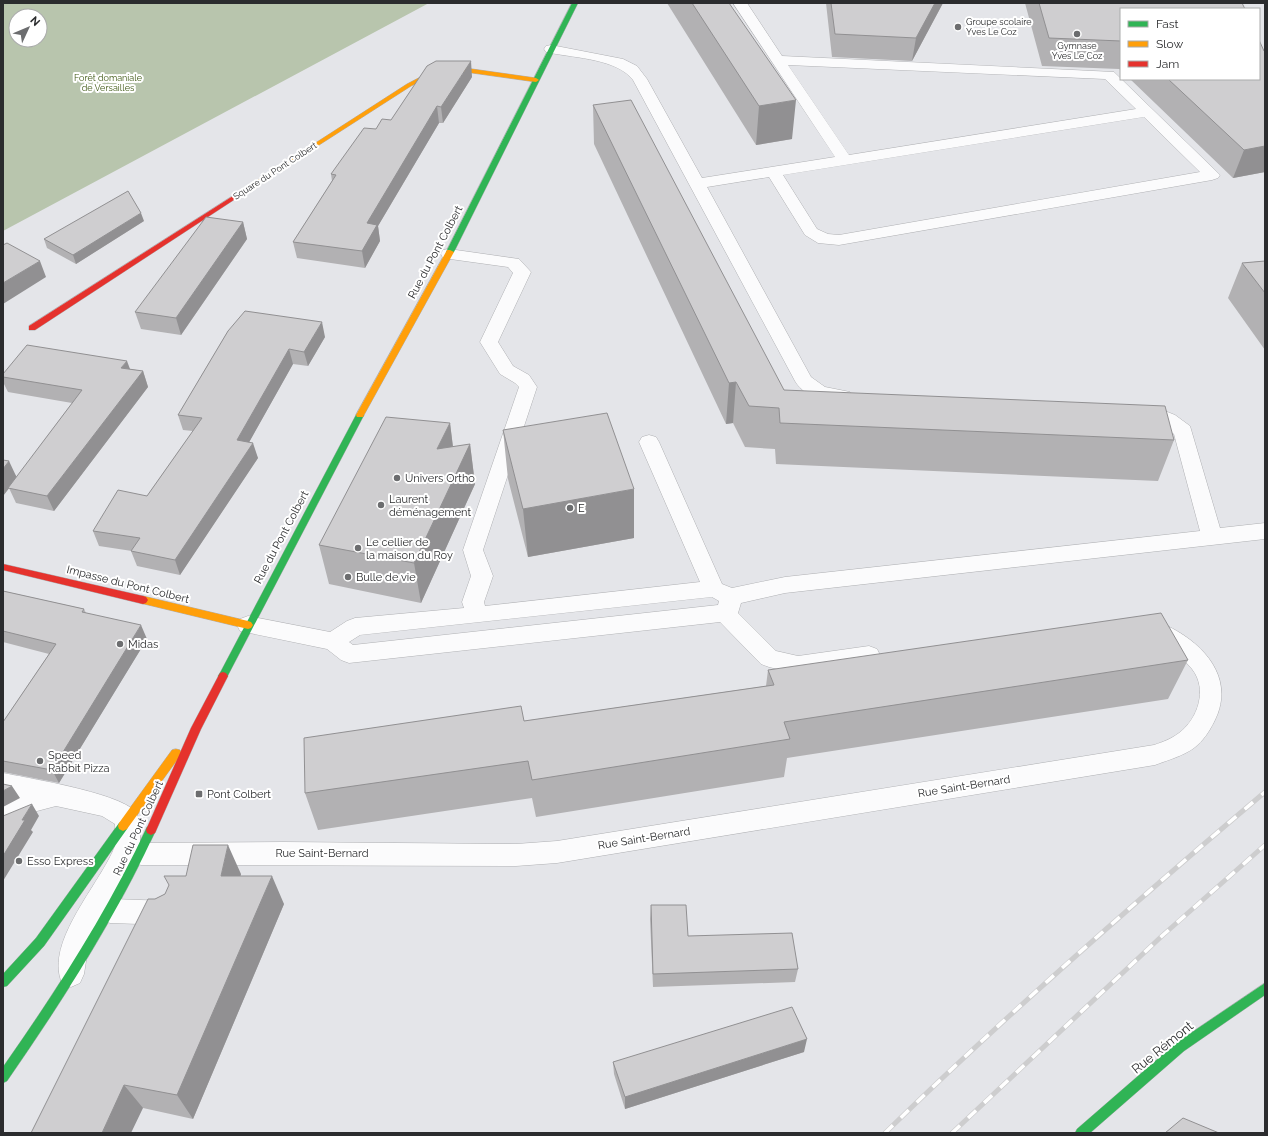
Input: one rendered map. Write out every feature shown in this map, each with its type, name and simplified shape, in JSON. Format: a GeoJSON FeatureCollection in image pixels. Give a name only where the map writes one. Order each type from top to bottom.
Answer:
{"type":"FeatureCollection","features":[{"type":"Feature","properties":{"kind":"main road","name":"Rue du Pont Colbert"},"geometry":{"type":"LineString","coordinates":[[3,1077],[71,979],[141,854],[196,728],[248,625],[348,437],[449,254],[575,3]]}},
{"type":"Feature","properties":{"kind":"main road","name":"Square du Pont Colbert"},"geometry":{"type":"LineString","coordinates":[[32,328],[409,85],[434,72],[466,70],[536,80]]}},
{"type":"Feature","properties":{"kind":"main road","name":"Impasse du Pont Colbert"},"geometry":{"type":"LineString","coordinates":[[3,566],[248,625]]}},
{"type":"Feature","properties":{"kind":"main road"},"geometry":{"type":"LineString","coordinates":[[3,982],[40,942],[128,819],[196,728]]}},
{"type":"Feature","properties":{"kind":"main road","name":"Rue Rémont"},"geometry":{"type":"LineString","coordinates":[[1081,1133],[1180,1047],[1265,988]]}},
{"type":"Feature","properties":{"kind":"lane"},"geometry":{"type":"LineString","coordinates":[[740,3],[845,160]]}},
{"type":"Feature","properties":{"kind":"lane"},"geometry":{"type":"LineString","coordinates":[[551,49],[618,62],[632,69],[640,79],[804,381],[820,393],[859,397]]}},
{"type":"Feature","properties":{"kind":"lane"},"geometry":{"type":"LineString","coordinates":[[773,171],[811,232],[824,239],[839,240],[1212,175],[1109,75],[778,60]]}},
{"type":"Feature","properties":{"kind":"lane"},"geometry":{"type":"LineString","coordinates":[[696,184],[1146,112]]}},
{"type":"Feature","properties":{"kind":"lane"},"geometry":{"type":"LineString","coordinates":[[449,254],[514,263],[522,272],[489,342],[506,370],[522,378],[528,387],[473,550],[482,576],[473,602],[478,615]]}},
{"type":"Feature","properties":{"kind":"lane"},"geometry":{"type":"LineString","coordinates":[[1124,412],[1155,414],[1171,419],[1182,431],[1212,536]]}},
{"type":"Feature","properties":{"kind":"lane"},"geometry":{"type":"LineString","coordinates":[[649,442],[710,577],[722,600],[769,658],[798,665],[893,652]]}},
{"type":"Feature","properties":{"kind":"lane"},"geometry":{"type":"LineString","coordinates":[[248,625],[333,641],[349,654],[722,600],[785,585],[1265,531]]}},
{"type":"Feature","properties":{"kind":"lane"},"geometry":{"type":"LineString","coordinates":[[333,641],[355,627],[478,615],[722,600]]}},
{"type":"Feature","properties":{"kind":"lane","name":"Rue Saint-Bernard"},"geometry":{"type":"LineString","coordinates":[[141,854],[516,854],[557,852],[1155,755],[1184,743],[1201,727],[1211,705],[1211,681],[1199,661],[1179,642],[1152,628],[1130,623]]}},
{"type":"Feature","properties":{"kind":"lane"},"geometry":{"type":"LineString","coordinates":[[3,783],[108,808],[128,819],[128,846],[76,940],[71,979]]}},
{"type":"Feature","properties":{"kind":"lane"},"geometry":{"type":"LineString","coordinates":[[7,819],[54,796]]}},
{"type":"Feature","properties":{"kind":"lane"},"geometry":{"type":"LineString","coordinates":[[110,911],[170,913]]}},
{"type":"Feature","properties":{"kind":"green space","name":"Forêt domaniale de Versailles"},"geometry":{"type":"Polygon","coordinates":[[[3,3],[429,3],[3,231],[3,3]]]}},
{"type":"Feature","properties":{"kind":"building"},"geometry":{"type":"Polygon","coordinates":[[[692,3],[729,3],[796,100],[759,106],[692,3]]]}},
{"type":"Feature","properties":{"kind":"building"},"geometry":{"type":"Polygon","coordinates":[[[831,3],[935,3],[916,38],[835,34],[831,3]]]}},
{"type":"Feature","properties":{"kind":"building"},"geometry":{"type":"Polygon","coordinates":[[[1039,3],[1242,3],[1244,8],[1120,8],[1120,41],[1049,38],[1039,3]]]}},
{"type":"Feature","properties":{"kind":"building"},"geometry":{"type":"Polygon","coordinates":[[[1260,42],[1264,51],[1265,50],[1265,146],[1244,150],[1169,80],[1260,80],[1260,42]]]}},
{"type":"Feature","properties":{"kind":"building"},"geometry":{"type":"Polygon","coordinates":[[[436,61],[471,61],[441,107],[437,106],[367,223],[377,225],[362,251],[293,242],[336,175],[331,174],[364,128],[376,129],[382,119],[391,120],[427,66],[436,61]]]}},
{"type":"Feature","properties":{"kind":"building"},"geometry":{"type":"Polygon","coordinates":[[[631,100],[784,390],[1165,406],[1174,440],[780,423],[779,408],[749,406],[736,382],[729,383],[593,105],[631,100]]]}},
{"type":"Feature","properties":{"kind":"building"},"geometry":{"type":"Polygon","coordinates":[[[128,191],[141,213],[73,255],[44,239],[128,191]]]}},
{"type":"Feature","properties":{"kind":"building"},"geometry":{"type":"Polygon","coordinates":[[[206,217],[243,222],[176,318],[135,312],[206,217]]]}},
{"type":"Feature","properties":{"kind":"building"},"geometry":{"type":"Polygon","coordinates":[[[7,243],[40,261],[3,283],[3,245],[7,243]]]}},
{"type":"Feature","properties":{"kind":"building"},"geometry":{"type":"Polygon","coordinates":[[[1265,261],[1265,293],[1242,263],[1265,261]]]}},
{"type":"Feature","properties":{"kind":"building"},"geometry":{"type":"Polygon","coordinates":[[[245,311],[322,322],[304,352],[289,349],[237,440],[253,443],[175,560],[131,551],[140,538],[93,531],[118,490],[147,496],[202,418],[178,415],[228,331],[245,311]]]}},
{"type":"Feature","properties":{"kind":"building"},"geometry":{"type":"Polygon","coordinates":[[[27,345],[127,361],[121,368],[143,371],[47,496],[8,488],[82,390],[3,377],[3,374],[27,345]]]}},
{"type":"Feature","properties":{"kind":"building"},"geometry":{"type":"Polygon","coordinates":[[[607,413],[634,489],[523,509],[503,430],[607,413]]]}},
{"type":"Feature","properties":{"kind":"building"},"geometry":{"type":"Polygon","coordinates":[[[386,417],[450,423],[437,449],[470,444],[414,563],[319,545],[386,417]]]}},
{"type":"Feature","properties":{"kind":"building"},"geometry":{"type":"Polygon","coordinates":[[[3,460],[9,461],[3,469],[3,460]]]}},
{"type":"Feature","properties":{"kind":"building"},"geometry":{"type":"Polygon","coordinates":[[[3,591],[84,609],[82,612],[141,625],[52,770],[3,761],[3,722],[56,644],[3,631],[3,591]]]}},
{"type":"Feature","properties":{"kind":"building"},"geometry":{"type":"Polygon","coordinates":[[[1161,613],[1188,660],[784,722],[790,739],[532,780],[528,761],[305,793],[304,738],[521,706],[524,721],[774,685],[768,670],[1161,613]]]}},
{"type":"Feature","properties":{"kind":"building"},"geometry":{"type":"Polygon","coordinates":[[[3,784],[12,786],[3,791],[3,784]]]}},
{"type":"Feature","properties":{"kind":"building"},"geometry":{"type":"Polygon","coordinates":[[[32,804],[22,820],[25,820],[3,856],[3,816],[32,804]]]}},
{"type":"Feature","properties":{"kind":"building"},"geometry":{"type":"Polygon","coordinates":[[[193,845],[228,845],[221,876],[272,876],[177,1095],[124,1085],[102,1133],[31,1133],[148,899],[155,899],[165,894],[169,885],[164,876],[186,876],[193,845]]]}},
{"type":"Feature","properties":{"kind":"building"},"geometry":{"type":"Polygon","coordinates":[[[651,905],[686,905],[688,936],[792,933],[798,969],[653,974],[651,905]]]}},
{"type":"Feature","properties":{"kind":"building"},"geometry":{"type":"Polygon","coordinates":[[[792,1007],[807,1039],[625,1097],[613,1062],[792,1007]]]}},
{"type":"Feature","properties":{"kind":"building"},"geometry":{"type":"Polygon","coordinates":[[[1183,1118],[1219,1133],[1165,1133],[1183,1118]]]}},
{"type":"Feature","properties":{"kind":"railway"},"geometry":{"type":"LineString","coordinates":[[885,1133],[1072,959],[1265,792]]}},
{"type":"Feature","properties":{"kind":"railway"},"geometry":{"type":"LineString","coordinates":[[952,1133],[1163,935],[1265,845]]}},
{"type":"Feature","properties":{"kind":"traffic: fast"},"geometry":{"type":"LineString","coordinates":[[450,252],[575,3]]}},
{"type":"Feature","properties":{"kind":"traffic: fast"},"geometry":{"type":"LineString","coordinates":[[223,676],[360,415]]}},
{"type":"Feature","properties":{"kind":"traffic: fast"},"geometry":{"type":"LineString","coordinates":[[3,982],[40,942],[123,826]]}},
{"type":"Feature","properties":{"kind":"traffic: fast"},"geometry":{"type":"LineString","coordinates":[[3,1077],[64,988],[102,926],[136,863],[151,830]]}},
{"type":"Feature","properties":{"kind":"traffic: fast"},"geometry":{"type":"LineString","coordinates":[[1081,1133],[1180,1047],[1265,988]]}},
{"type":"Feature","properties":{"kind":"traffic: slow"},"geometry":{"type":"LineString","coordinates":[[247,189],[409,85],[434,72],[465,70],[536,80]]}},
{"type":"Feature","properties":{"kind":"traffic: slow"},"geometry":{"type":"LineString","coordinates":[[360,415],[450,252]]}},
{"type":"Feature","properties":{"kind":"traffic: slow"},"geometry":{"type":"LineString","coordinates":[[143,600],[248,625]]}},
{"type":"Feature","properties":{"kind":"traffic: slow"},"geometry":{"type":"LineString","coordinates":[[123,826],[176,753]]}},
{"type":"Feature","properties":{"kind":"traffic: jam"},"geometry":{"type":"LineString","coordinates":[[32,328],[247,189]]}},
{"type":"Feature","properties":{"kind":"traffic: jam"},"geometry":{"type":"LineString","coordinates":[[3,567],[143,600]]}},
{"type":"Feature","properties":{"kind":"traffic: jam"},"geometry":{"type":"LineString","coordinates":[[151,830],[196,728],[223,676]]}},
{"type":"Feature","properties":{"kind":"place","name":"Groupe scolaire Yves Le Coz"},"geometry":{"type":"Point","coordinates":[958,27]}},
{"type":"Feature","properties":{"kind":"place","name":"Gymnase Yves Le Coz"},"geometry":{"type":"Point","coordinates":[1077,34]}},
{"type":"Feature","properties":{"kind":"place","name":"Univers Ortho"},"geometry":{"type":"Point","coordinates":[397,478]}},
{"type":"Feature","properties":{"kind":"place","name":"Laurent déménagement"},"geometry":{"type":"Point","coordinates":[381,505]}},
{"type":"Feature","properties":{"kind":"place","name":"E"},"geometry":{"type":"Point","coordinates":[570,508]}},
{"type":"Feature","properties":{"kind":"place","name":"Le cellier de la maison du Roy"},"geometry":{"type":"Point","coordinates":[358,548]}},
{"type":"Feature","properties":{"kind":"place","name":"Bulle de vie"},"geometry":{"type":"Point","coordinates":[348,577]}},
{"type":"Feature","properties":{"kind":"place","name":"Midas"},"geometry":{"type":"Point","coordinates":[120,644]}},
{"type":"Feature","properties":{"kind":"place","name":"Speed Rabbit Pizza"},"geometry":{"type":"Point","coordinates":[40,761]}},
{"type":"Feature","properties":{"kind":"place","name":"Pont Colbert"},"geometry":{"type":"Point","coordinates":[199,794]}},
{"type":"Feature","properties":{"kind":"place","name":"Esso Express"},"geometry":{"type":"Point","coordinates":[19,861]}}]}
